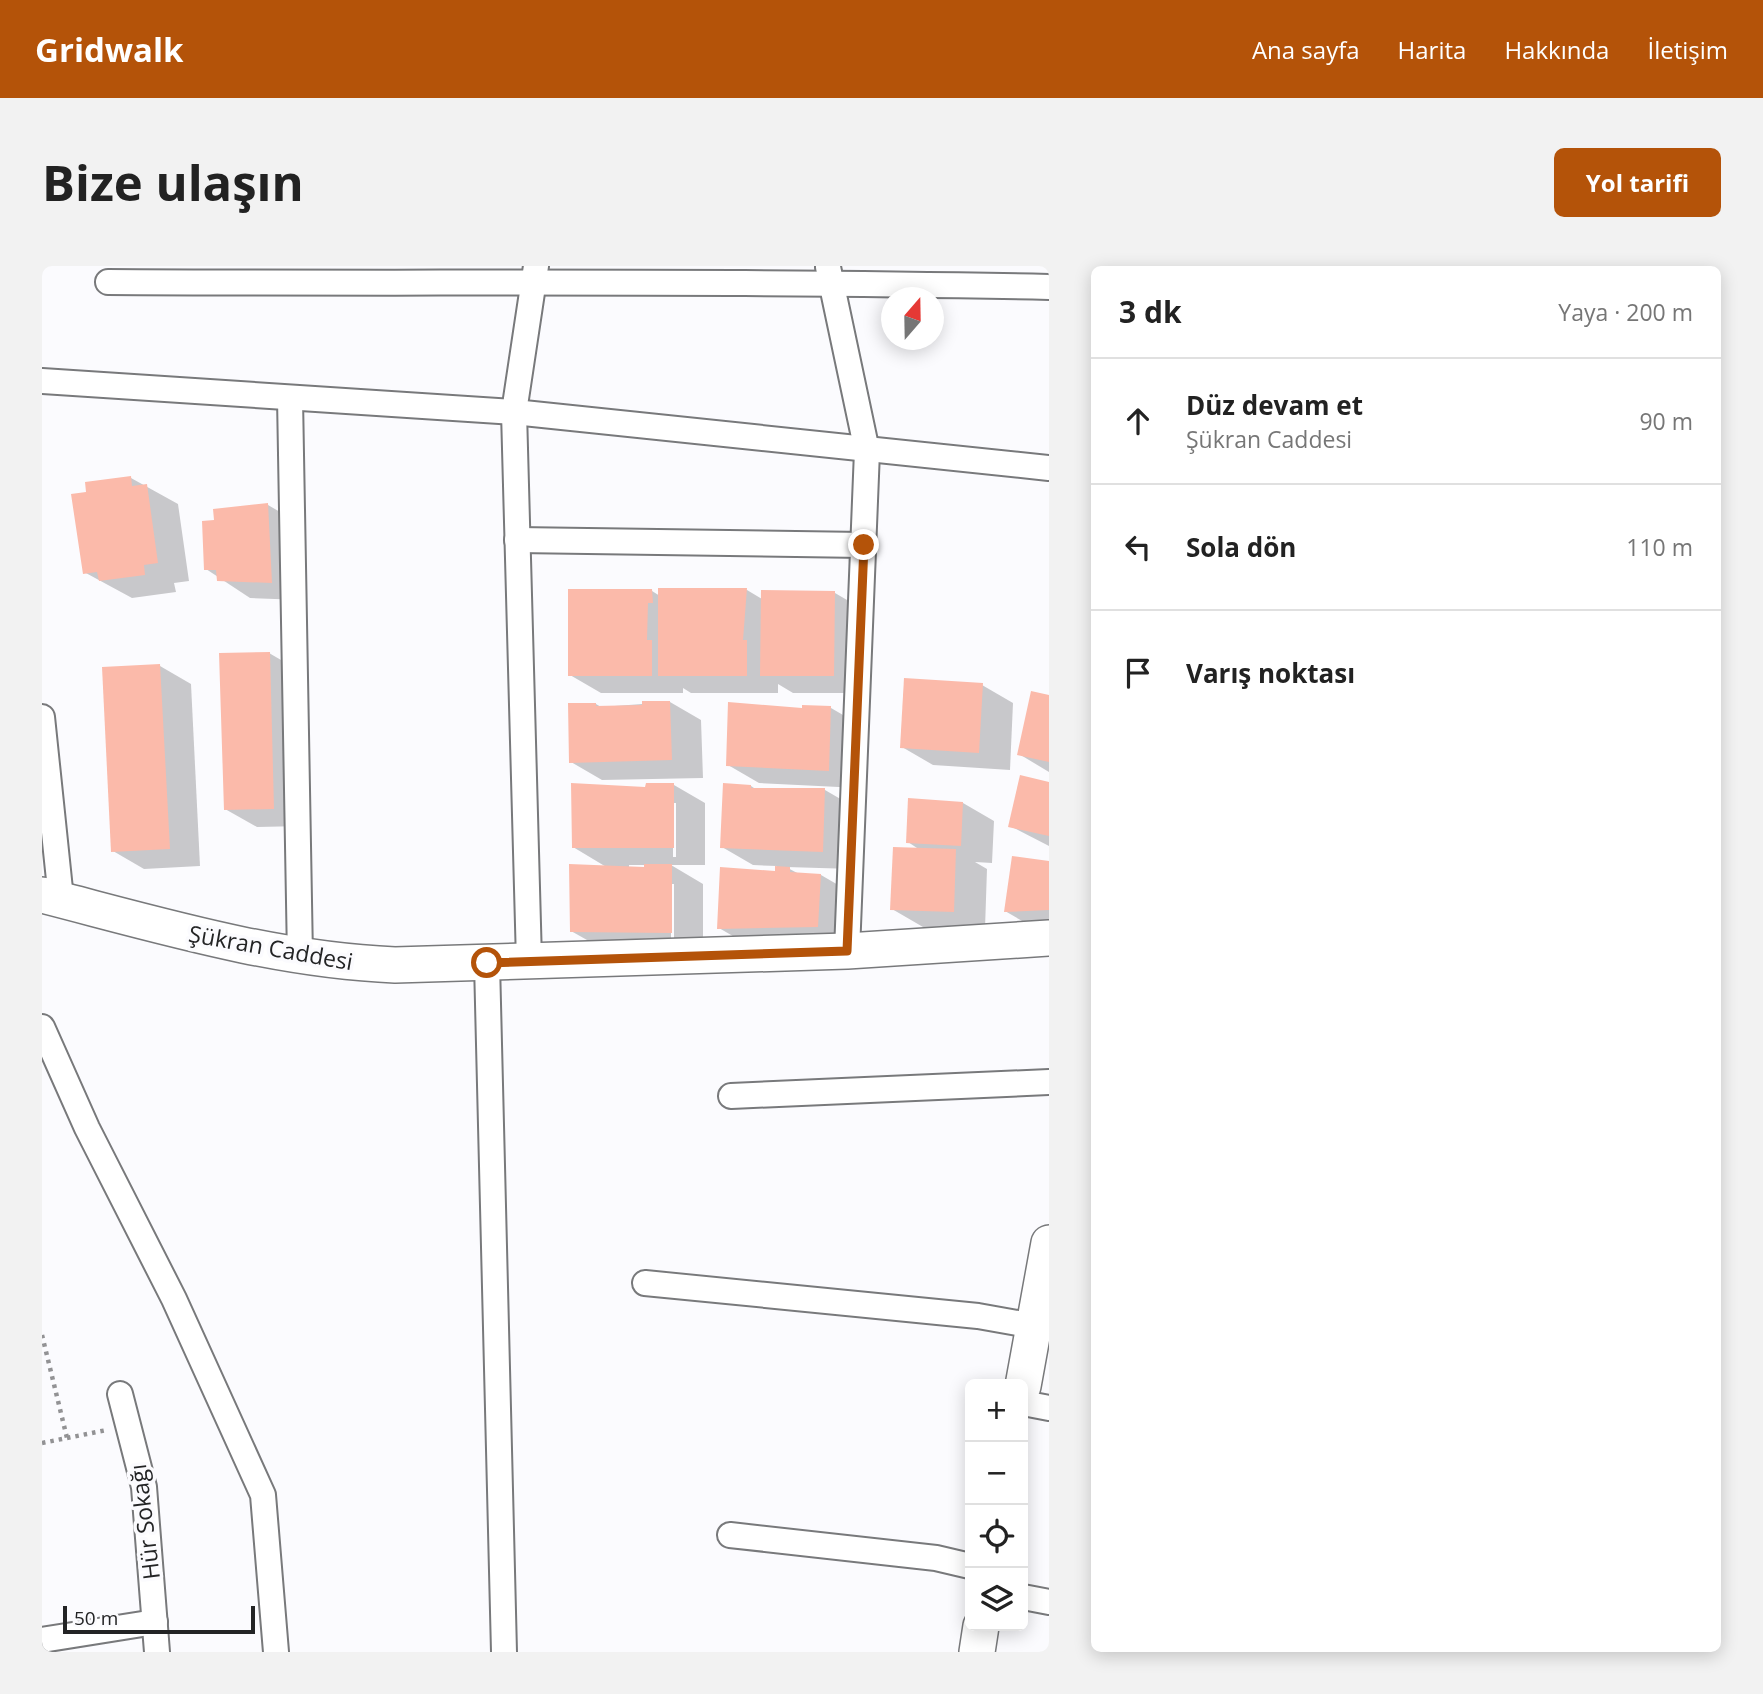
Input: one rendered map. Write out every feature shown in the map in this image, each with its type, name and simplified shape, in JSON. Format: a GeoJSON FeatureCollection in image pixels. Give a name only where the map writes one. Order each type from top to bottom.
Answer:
{"type":"FeatureCollection","features":[{"type":"Feature","properties":{"kind":"street"},"geometry":{"type":"LineString","coordinates":[[885,283],[904,266]]}},
{"type":"Feature","properties":{"kind":"street"},"geometry":{"type":"LineString","coordinates":[[830,274],[867,451],[847,951]]}},
{"type":"Feature","properties":{"kind":"street"},"geometry":{"type":"LineString","coordinates":[[108,282],[355,275],[830,274],[885,283],[1049,287]]}},
{"type":"Feature","properties":{"kind":"street"},"geometry":{"type":"LineString","coordinates":[[529,961],[514,412],[535,275]]}},
{"type":"Feature","properties":{"kind":"street"},"geometry":{"type":"LineString","coordinates":[[42,382],[514,412],[1049,468]]}},
{"type":"Feature","properties":{"kind":"street"},"geometry":{"type":"LineString","coordinates":[[290,398],[300,957]]}},
{"type":"Feature","properties":{"kind":"street"},"geometry":{"type":"LineString","coordinates":[[517,540],[864,545]]}},
{"type":"Feature","properties":{"kind":"street"},"geometry":{"type":"LineString","coordinates":[[42,717],[51,897]]}},
{"type":"Feature","properties":{"kind":"street","name":"Şükran Caddesi"},"geometry":{"type":"LineString","coordinates":[[51,897],[242,946],[300,957],[395,965],[847,951],[1049,939]]}},
{"type":"Feature","properties":{"kind":"street"},"geometry":{"type":"LineString","coordinates":[[487,963],[504,1652]]}},
{"type":"Feature","properties":{"kind":"street"},"geometry":{"type":"LineString","coordinates":[[42,1027],[87,1128],[174,1299],[263,1495],[276,1652]]}},
{"type":"Feature","properties":{"kind":"street"},"geometry":{"type":"LineString","coordinates":[[731,1096],[1049,1082]]}},
{"type":"Feature","properties":{"kind":"street"},"geometry":{"type":"LineString","coordinates":[[1024,1379],[1049,1243]]}},
{"type":"Feature","properties":{"kind":"street"},"geometry":{"type":"LineString","coordinates":[[645,1283],[978,1316],[1034,1326]]}},
{"type":"Feature","properties":{"kind":"street","name":"Hür Sokağı"},"geometry":{"type":"LineString","coordinates":[[120,1394],[144,1487],[157,1652]]}},
{"type":"Feature","properties":{"kind":"street"},"geometry":{"type":"LineString","coordinates":[[1028,1404],[1049,1408]]}},
{"type":"Feature","properties":{"kind":"street"},"geometry":{"type":"LineString","coordinates":[[730,1535],[936,1558],[965,1565]]}},
{"type":"Feature","properties":{"kind":"street"},"geometry":{"type":"LineString","coordinates":[[1028,1598],[1049,1602]]}},
{"type":"Feature","properties":{"kind":"street"},"geometry":{"type":"LineString","coordinates":[[42,1640],[155,1622]]}},
{"type":"Feature","properties":{"kind":"street"},"geometry":{"type":"LineString","coordinates":[[977,1652],[980,1631]]}},
{"type":"Feature","properties":{"kind":"path"},"geometry":{"type":"LineString","coordinates":[[42,1335],[67,1438]]}},
{"type":"Feature","properties":{"kind":"path"},"geometry":{"type":"LineString","coordinates":[[42,1443],[128,1426]]}},
{"type":"Feature","properties":{"kind":"building"},"geometry":{"type":"Polygon","coordinates":[[[131,476],[132,486],[147,484],[158,563],[144,565],[145,575],[99,581],[97,572],[83,574],[71,494],[86,492],[85,482],[131,476]]]}},
{"type":"Feature","properties":{"kind":"building"},"geometry":{"type":"Polygon","coordinates":[[[268,503],[272,583],[217,581],[216,570],[204,570],[202,521],[214,520],[213,509],[268,503]]]}},
{"type":"Feature","properties":{"kind":"building"},"geometry":{"type":"Polygon","coordinates":[[[658,588],[747,588],[743,640],[747,640],[747,676],[658,676],[658,588]]]}},
{"type":"Feature","properties":{"kind":"building"},"geometry":{"type":"Polygon","coordinates":[[[568,589],[652,589],[653,603],[648,603],[647,640],[652,640],[652,676],[568,676],[568,589]]]}},
{"type":"Feature","properties":{"kind":"building"},"geometry":{"type":"Polygon","coordinates":[[[761,590],[835,591],[834,676],[760,676],[761,590]]]}},
{"type":"Feature","properties":{"kind":"building"},"geometry":{"type":"Polygon","coordinates":[[[270,652],[274,809],[224,810],[219,653],[270,652]]]}},
{"type":"Feature","properties":{"kind":"building"},"geometry":{"type":"Polygon","coordinates":[[[160,664],[170,849],[111,852],[102,667],[160,664]]]}},
{"type":"Feature","properties":{"kind":"building"},"geometry":{"type":"Polygon","coordinates":[[[904,678],[983,683],[979,753],[900,748],[904,678]]]}},
{"type":"Feature","properties":{"kind":"building"},"geometry":{"type":"Polygon","coordinates":[[[1031,691],[1049,695],[1049,762],[1017,755],[1031,691]]]}},
{"type":"Feature","properties":{"kind":"building"},"geometry":{"type":"Polygon","coordinates":[[[642,701],[670,701],[672,760],[569,763],[568,703],[596,703],[596,706],[642,705],[642,701]]]}},
{"type":"Feature","properties":{"kind":"building"},"geometry":{"type":"Polygon","coordinates":[[[728,702],[802,708],[802,705],[831,706],[829,771],[726,766],[728,702]]]}},
{"type":"Feature","properties":{"kind":"building"},"geometry":{"type":"Polygon","coordinates":[[[1020,775],[1049,782],[1049,836],[1008,827],[1020,775]]]}},
{"type":"Feature","properties":{"kind":"building"},"geometry":{"type":"Polygon","coordinates":[[[571,783],[645,787],[646,783],[674,783],[674,848],[572,848],[571,783]]]}},
{"type":"Feature","properties":{"kind":"building"},"geometry":{"type":"Polygon","coordinates":[[[723,783],[751,785],[751,788],[825,788],[823,852],[720,848],[723,783]]]}},
{"type":"Feature","properties":{"kind":"building"},"geometry":{"type":"Polygon","coordinates":[[[908,798],[963,802],[961,846],[906,843],[908,798]]]}},
{"type":"Feature","properties":{"kind":"building"},"geometry":{"type":"Polygon","coordinates":[[[893,847],[956,849],[954,912],[890,910],[893,847]]]}},
{"type":"Feature","properties":{"kind":"building"},"geometry":{"type":"Polygon","coordinates":[[[1012,856],[1049,861],[1049,910],[1004,912],[1012,856]]]}},
{"type":"Feature","properties":{"kind":"building"},"geometry":{"type":"Polygon","coordinates":[[[569,864],[644,867],[644,864],[672,864],[672,933],[570,932],[569,864]]]}},
{"type":"Feature","properties":{"kind":"building"},"geometry":{"type":"Polygon","coordinates":[[[775,866],[790,867],[790,872],[821,874],[818,927],[717,929],[720,867],[775,871],[775,866]]]}},
{"type":"Feature","properties":{"kind":"route"},"geometry":{"type":"LineString","coordinates":[[487,963],[847,951],[864,545]]}}]}
